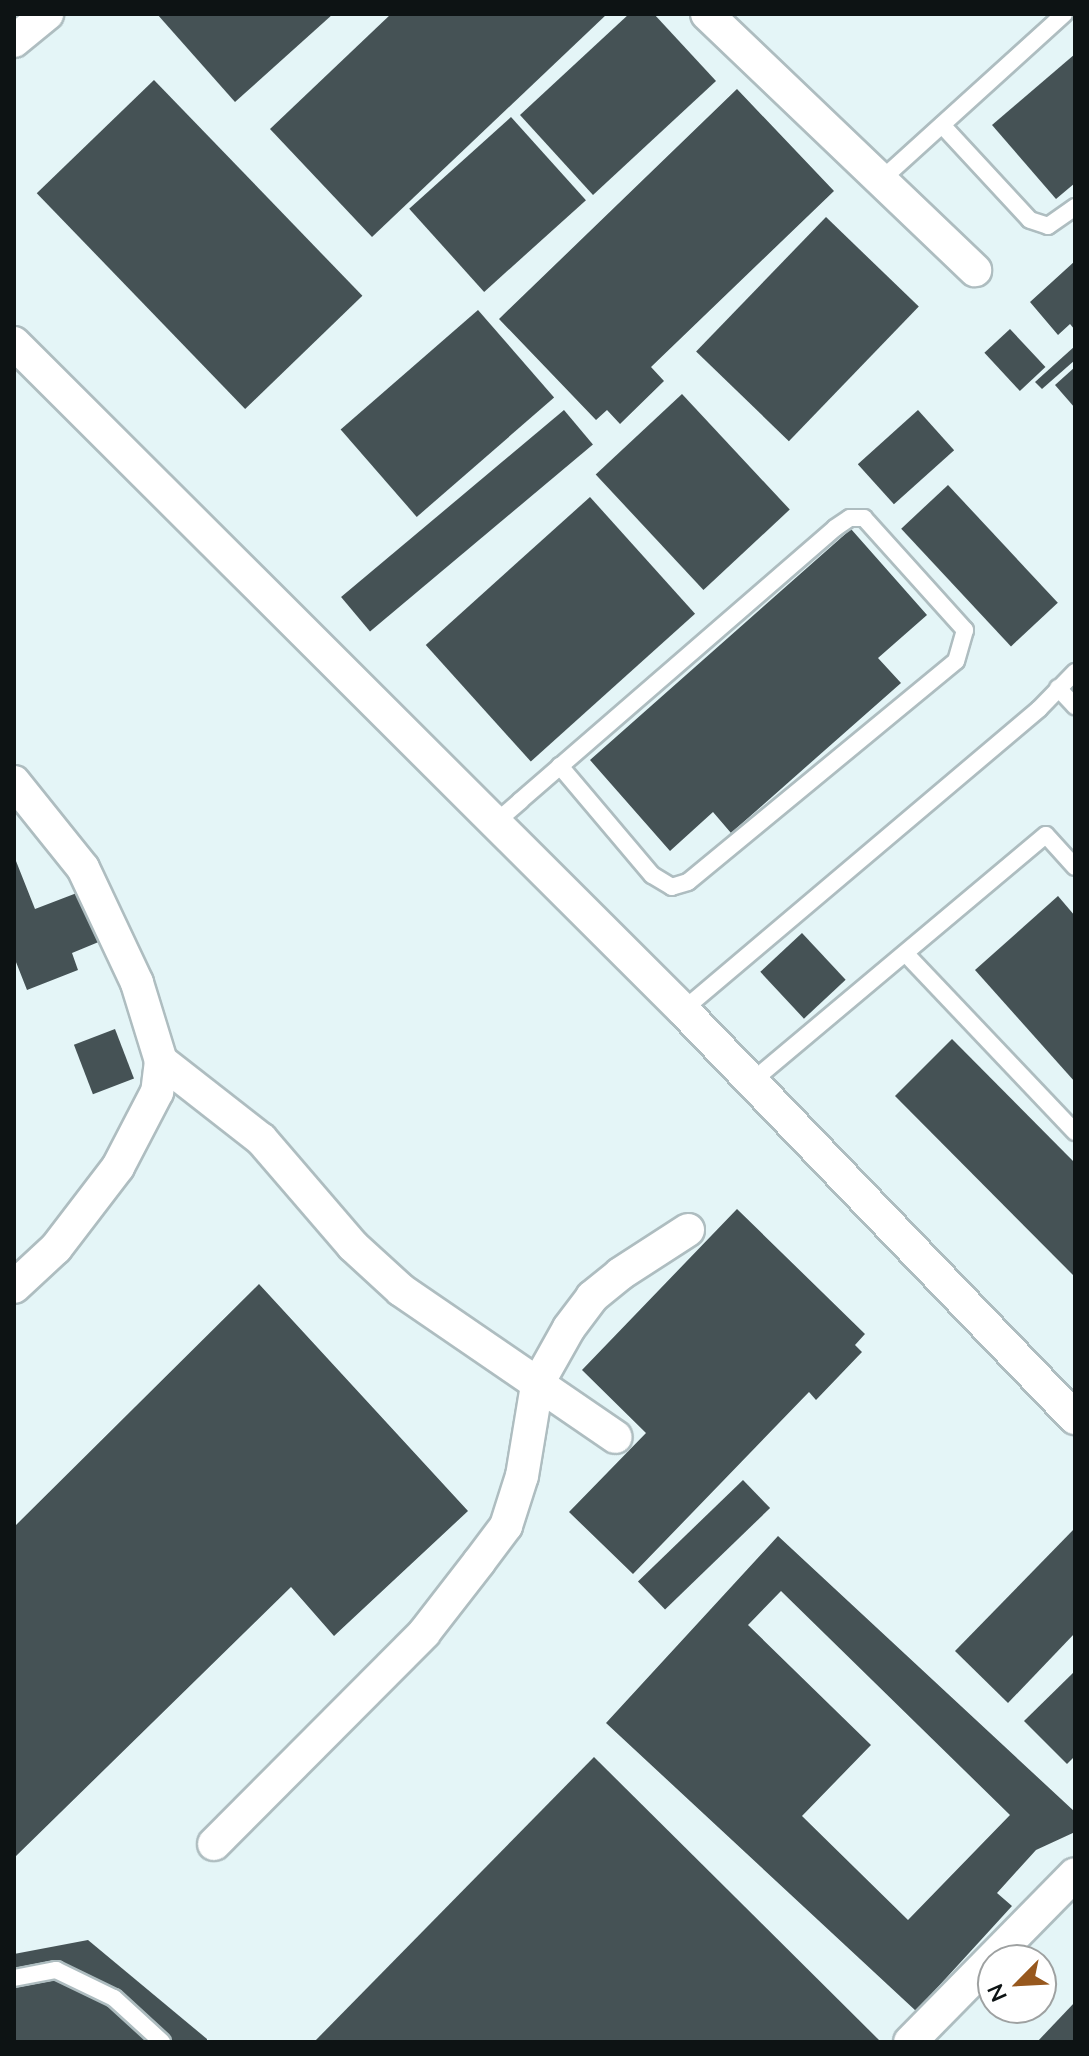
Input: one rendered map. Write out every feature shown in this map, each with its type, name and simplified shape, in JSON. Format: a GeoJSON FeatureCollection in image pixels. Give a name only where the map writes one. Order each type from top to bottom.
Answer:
{"type":"FeatureCollection","features":[{"type":"Feature","properties":{"kind":"street"},"geometry":{"type":"LineString","coordinates":[[14,41],[47,14]]}},
{"type":"Feature","properties":{"kind":"street"},"geometry":{"type":"LineString","coordinates":[[707,14],[975,270]]}},
{"type":"Feature","properties":{"kind":"street"},"geometry":{"type":"LineString","coordinates":[[14,343],[683,1010],[1075,1418]]}},
{"type":"Feature","properties":{"kind":"street"},"geometry":{"type":"LineString","coordinates":[[14,782],[83,868],[137,983],[161,1061],[157,1092],[118,1167],[56,1248],[14,1287]]}},
{"type":"Feature","properties":{"kind":"street"},"geometry":{"type":"LineString","coordinates":[[161,1061],[261,1139],[353,1246],[401,1290],[616,1437]]}},
{"type":"Feature","properties":{"kind":"street"},"geometry":{"type":"LineString","coordinates":[[214,1844],[424,1633],[506,1526],[522,1476],[537,1385],[592,1297],[688,1230]]}},
{"type":"Feature","properties":{"kind":"street"},"geometry":{"type":"LineString","coordinates":[[910,2042],[1075,1874]]}},
{"type":"Feature","properties":{"kind":"lane"},"geometry":{"type":"LineString","coordinates":[[881,180],[1064,14]]}},
{"type":"Feature","properties":{"kind":"lane"},"geometry":{"type":"LineString","coordinates":[[942,125],[1030,220],[1048,226],[1075,207]]}},
{"type":"Feature","properties":{"kind":"lane"},"geometry":{"type":"LineString","coordinates":[[495,823],[560,766],[850,518],[864,518],[965,630],[956,661],[688,882],[672,887],[652,875],[560,766]]}},
{"type":"Feature","properties":{"kind":"lane"},"geometry":{"type":"LineString","coordinates":[[683,1010],[775,936],[1075,672]]}},
{"type":"Feature","properties":{"kind":"lane"},"geometry":{"type":"LineString","coordinates":[[1058,688],[1075,706]]}},
{"type":"Feature","properties":{"kind":"lane"},"geometry":{"type":"LineString","coordinates":[[750,1083],[907,955],[1046,835],[1075,867]]}},
{"type":"Feature","properties":{"kind":"lane"},"geometry":{"type":"LineString","coordinates":[[907,955],[1075,1132]]}},
{"type":"Feature","properties":{"kind":"lane"},"geometry":{"type":"LineString","coordinates":[[14,1978],[56,1970],[114,1998],[162,2042]]}},
{"type":"Feature","properties":{"kind":"building"},"geometry":{"type":"Polygon","coordinates":[[[157,14],[333,14],[235,102],[157,14]]]}},
{"type":"Feature","properties":{"kind":"building"},"geometry":{"type":"Polygon","coordinates":[[[391,14],[607,14],[372,237],[270,129],[391,14]]]}},
{"type":"Feature","properties":{"kind":"building"},"geometry":{"type":"Polygon","coordinates":[[[629,14],[654,14],[716,81],[593,195],[520,115],[629,14]]]}},
{"type":"Feature","properties":{"kind":"building"},"geometry":{"type":"Polygon","coordinates":[[[1075,54],[1075,183],[1056,199],[992,125],[1075,54]]]}},
{"type":"Feature","properties":{"kind":"building"},"geometry":{"type":"Polygon","coordinates":[[[154,80],[362,296],[245,409],[37,193],[154,80]]]}},
{"type":"Feature","properties":{"kind":"building"},"geometry":{"type":"Polygon","coordinates":[[[737,89],[834,191],[651,367],[664,381],[620,424],[607,410],[596,420],[499,319],[737,89]]]}},
{"type":"Feature","properties":{"kind":"building"},"geometry":{"type":"Polygon","coordinates":[[[511,117],[586,200],[484,292],[409,209],[511,117]]]}},
{"type":"Feature","properties":{"kind":"building"},"geometry":{"type":"Polygon","coordinates":[[[826,217],[919,307],[789,441],[696,352],[826,217]]]}},
{"type":"Feature","properties":{"kind":"building"},"geometry":{"type":"Polygon","coordinates":[[[1075,261],[1075,330],[1070,324],[1058,335],[1030,302],[1075,261]]]}},
{"type":"Feature","properties":{"kind":"building"},"geometry":{"type":"Polygon","coordinates":[[[478,310],[554,398],[417,517],[341,429],[478,310]]]}},
{"type":"Feature","properties":{"kind":"building"},"geometry":{"type":"Polygon","coordinates":[[[1010,329],[1045,367],[1020,391],[984,353],[1010,329]]]}},
{"type":"Feature","properties":{"kind":"building"},"geometry":{"type":"Polygon","coordinates":[[[1075,346],[1075,360],[1042,389],[1035,382],[1075,346]]]}},
{"type":"Feature","properties":{"kind":"building"},"geometry":{"type":"Polygon","coordinates":[[[1075,367],[1075,408],[1055,385],[1075,367]]]}},
{"type":"Feature","properties":{"kind":"building"},"geometry":{"type":"Polygon","coordinates":[[[682,394],[790,510],[703,590],[596,474],[682,394]]]}},
{"type":"Feature","properties":{"kind":"building"},"geometry":{"type":"Polygon","coordinates":[[[564,410],[593,444],[370,632],[341,597],[564,410]]]}},
{"type":"Feature","properties":{"kind":"building"},"geometry":{"type":"Polygon","coordinates":[[[918,410],[954,450],[894,504],[858,464],[918,410]]]}},
{"type":"Feature","properties":{"kind":"building"},"geometry":{"type":"Polygon","coordinates":[[[948,485],[1058,603],[1011,646],[901,529],[948,485]]]}},
{"type":"Feature","properties":{"kind":"building"},"geometry":{"type":"Polygon","coordinates":[[[590,497],[695,614],[531,762],[426,645],[590,497]]]}},
{"type":"Feature","properties":{"kind":"building"},"geometry":{"type":"Polygon","coordinates":[[[851,529],[927,615],[878,658],[901,683],[731,833],[713,812],[670,851],[590,760],[851,529]]]}},
{"type":"Feature","properties":{"kind":"building"},"geometry":{"type":"Polygon","coordinates":[[[14,856],[35,909],[82,891],[101,941],[72,953],[78,970],[27,990],[14,957],[14,856]]]}},
{"type":"Feature","properties":{"kind":"building"},"geometry":{"type":"Polygon","coordinates":[[[1058,896],[1075,916],[1075,1082],[975,970],[1058,896]]]}},
{"type":"Feature","properties":{"kind":"building"},"geometry":{"type":"Polygon","coordinates":[[[802,933],[846,980],[804,1019],[760,972],[802,933]]]}},
{"type":"Feature","properties":{"kind":"building"},"geometry":{"type":"Polygon","coordinates":[[[115,1029],[134,1078],[93,1094],[74,1045],[115,1029]]]}},
{"type":"Feature","properties":{"kind":"building"},"geometry":{"type":"Polygon","coordinates":[[[952,1039],[1075,1163],[1075,1277],[895,1096],[952,1039]]]}},
{"type":"Feature","properties":{"kind":"building"},"geometry":{"type":"Polygon","coordinates":[[[737,1209],[865,1334],[855,1345],[862,1352],[816,1400],[809,1392],[633,1574],[569,1512],[646,1433],[582,1370],[737,1209]]]}},
{"type":"Feature","properties":{"kind":"building"},"geometry":{"type":"Polygon","coordinates":[[[259,1284],[468,1511],[334,1636],[291,1587],[14,1858],[14,1527],[259,1284]]]}},
{"type":"Feature","properties":{"kind":"building"},"geometry":{"type":"Polygon","coordinates":[[[743,1480],[770,1508],[665,1609],[638,1581],[743,1480]]]}},
{"type":"Feature","properties":{"kind":"building"},"geometry":{"type":"Polygon","coordinates":[[[1075,1528],[1075,1633],[1008,1703],[955,1651],[1075,1528]]]}},
{"type":"Feature","properties":{"kind":"building"},"geometry":{"type":"Polygon","coordinates":[[[778,1536],[1075,1812],[1075,1832],[1036,1850],[997,1893],[1012,1906],[916,2011],[606,1723],[778,1536]],[[781,1591],[748,1625],[871,1745],[802,1816],[908,1920],[1010,1815],[781,1591]]]}},
{"type":"Feature","properties":{"kind":"building"},"geometry":{"type":"Polygon","coordinates":[[[1075,1671],[1075,1756],[1067,1764],[1024,1721],[1075,1671]]]}},
{"type":"Feature","properties":{"kind":"building"},"geometry":{"type":"Polygon","coordinates":[[[594,1757],[881,2042],[314,2042],[594,1757]]]}},
{"type":"Feature","properties":{"kind":"building"},"geometry":{"type":"Polygon","coordinates":[[[88,1940],[207,2042],[14,2042],[14,1954],[88,1940]]]}},
{"type":"Feature","properties":{"kind":"building"},"geometry":{"type":"Polygon","coordinates":[[[1075,2002],[1075,2042],[1037,2042],[1057,2024],[1075,2002]]]}}]}
